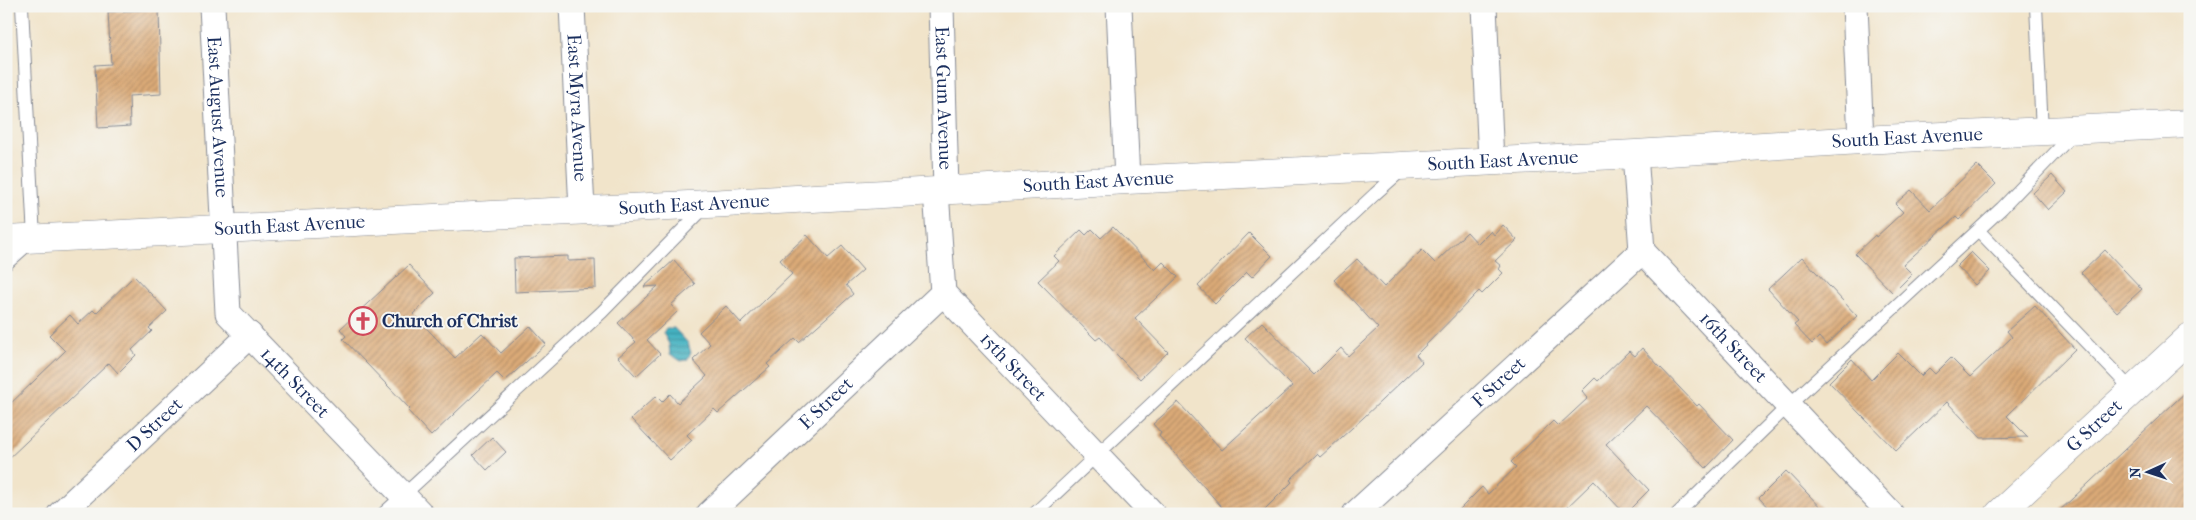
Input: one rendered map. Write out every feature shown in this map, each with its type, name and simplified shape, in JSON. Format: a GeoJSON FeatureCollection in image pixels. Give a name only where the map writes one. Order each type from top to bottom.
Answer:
{"type":"FeatureCollection","features":[{"type":"Feature","properties":{"kind":"street","name":"East August Avenue"},"geometry":{"type":"LineString","coordinates":[[212,6],[224,228]]}},
{"type":"Feature","properties":{"kind":"street","name":"East Myra Avenue"},"geometry":{"type":"LineString","coordinates":[[572,6],[582,210]]}},
{"type":"Feature","properties":{"kind":"street","name":"East Gum Avenue"},"geometry":{"type":"LineString","coordinates":[[941,6],[941,190]]}},
{"type":"Feature","properties":{"kind":"street"},"geometry":{"type":"LineString","coordinates":[[1119,6],[1127,180]]}},
{"type":"Feature","properties":{"kind":"street"},"geometry":{"type":"LineString","coordinates":[[1484,6],[1491,162]]}},
{"type":"Feature","properties":{"kind":"street"},"geometry":{"type":"LineString","coordinates":[[1855,6],[1862,140]]}},
{"type":"Feature","properties":{"kind":"street","name":"South East Avenue"},"geometry":{"type":"LineString","coordinates":[[6,240],[2190,124]]}},
{"type":"Feature","properties":{"kind":"street"},"geometry":{"type":"LineString","coordinates":[[1635,154],[1642,251]]}},
{"type":"Feature","properties":{"kind":"street"},"geometry":{"type":"LineString","coordinates":[[941,190],[943,293]]}},
{"type":"Feature","properties":{"kind":"street","name":"14th Street"},"geometry":{"type":"LineString","coordinates":[[224,228],[228,313],[421,514]]}},
{"type":"Feature","properties":{"kind":"street","name":"16th Street"},"geometry":{"type":"LineString","coordinates":[[1642,251],[1891,514]]}},
{"type":"Feature","properties":{"kind":"street","name":"F Street"},"geometry":{"type":"LineString","coordinates":[[1355,514],[1642,251]]}},
{"type":"Feature","properties":{"kind":"street","name":"15th Street"},"geometry":{"type":"LineString","coordinates":[[943,293],[1153,514]]}},
{"type":"Feature","properties":{"kind":"street","name":"E Street"},"geometry":{"type":"LineString","coordinates":[[709,514],[943,293]]}},
{"type":"Feature","properties":{"kind":"street","name":"D Street"},"geometry":{"type":"LineString","coordinates":[[60,514],[250,335]]}},
{"type":"Feature","properties":{"kind":"street","name":"G Street"},"geometry":{"type":"LineString","coordinates":[[1999,514],[2190,337]]}},
{"type":"Feature","properties":{"kind":"lane"},"geometry":{"type":"LineString","coordinates":[[6,264],[34,238],[22,6]]}},
{"type":"Feature","properties":{"kind":"lane"},"geometry":{"type":"LineString","coordinates":[[2036,6],[2042,131]]}},
{"type":"Feature","properties":{"kind":"lane"},"geometry":{"type":"LineString","coordinates":[[1676,514],[1789,405],[1978,230],[2077,130]]}},
{"type":"Feature","properties":{"kind":"lane"},"geometry":{"type":"LineString","coordinates":[[1034,514],[1368,200],[1407,166]]}},
{"type":"Feature","properties":{"kind":"lane"},"geometry":{"type":"LineString","coordinates":[[383,514],[602,312],[708,204]]}},
{"type":"Feature","properties":{"kind":"lane"},"geometry":{"type":"LineString","coordinates":[[1978,230],[2133,391]]}},
{"type":"Feature","properties":{"kind":"water"},"geometry":{"type":"Polygon","coordinates":[[[666,328],[674,328],[688,343],[691,353],[687,360],[681,361],[670,354],[669,344],[663,333],[666,328]]]}},
{"type":"Feature","properties":{"kind":"building"},"geometry":{"type":"Polygon","coordinates":[[[159,9],[161,94],[129,96],[130,126],[98,128],[95,65],[111,64],[108,12],[159,9]]]}},
{"type":"Feature","properties":{"kind":"building"},"geometry":{"type":"Polygon","coordinates":[[[1977,165],[1996,184],[1959,220],[1956,217],[1903,265],[1912,274],[1893,293],[1855,254],[1903,212],[1895,204],[1911,190],[1930,210],[1977,165]]]}},
{"type":"Feature","properties":{"kind":"building"},"geometry":{"type":"Polygon","coordinates":[[[2052,175],[2067,192],[2048,210],[2033,193],[2052,175]]]}},
{"type":"Feature","properties":{"kind":"building"},"geometry":{"type":"Polygon","coordinates":[[[1503,225],[1517,240],[1495,261],[1501,266],[1499,269],[1503,273],[1482,294],[1479,291],[1416,355],[1422,362],[1320,457],[1317,454],[1290,480],[1292,482],[1260,514],[1228,514],[1159,436],[1161,433],[1153,424],[1178,402],[1222,450],[1292,386],[1245,338],[1262,322],[1314,375],[1341,348],[1348,356],[1378,328],[1334,280],[1357,259],[1384,287],[1422,250],[1435,263],[1467,232],[1478,244],[1491,231],[1494,235],[1503,225]]]}},
{"type":"Feature","properties":{"kind":"building"},"geometry":{"type":"Polygon","coordinates":[[[1113,227],[1155,270],[1163,262],[1178,277],[1135,318],[1168,352],[1140,379],[1100,337],[1096,340],[1038,281],[1059,261],[1054,256],[1081,230],[1086,235],[1092,229],[1101,238],[1113,227]]]}},
{"type":"Feature","properties":{"kind":"building"},"geometry":{"type":"Polygon","coordinates":[[[1249,233],[1272,256],[1252,277],[1247,272],[1215,304],[1198,286],[1249,233]]]}},
{"type":"Feature","properties":{"kind":"building"},"geometry":{"type":"Polygon","coordinates":[[[807,235],[828,258],[842,246],[863,270],[846,285],[853,294],[799,342],[795,338],[767,364],[770,367],[718,413],[714,409],[687,435],[692,440],[670,460],[631,419],[656,396],[662,402],[670,394],[678,403],[707,376],[693,360],[710,344],[699,332],[726,306],[741,323],[792,274],[780,260],[807,235]]]}},
{"type":"Feature","properties":{"kind":"building"},"geometry":{"type":"Polygon","coordinates":[[[2105,250],[2142,289],[2117,312],[2081,273],[2105,250]]]}},
{"type":"Feature","properties":{"kind":"building"},"geometry":{"type":"Polygon","coordinates":[[[1971,252],[1990,271],[1975,285],[1957,266],[1971,252]]]}},
{"type":"Feature","properties":{"kind":"building"},"geometry":{"type":"Polygon","coordinates":[[[568,256],[568,261],[595,260],[596,288],[515,292],[514,258],[568,256]]]}},
{"type":"Feature","properties":{"kind":"building"},"geometry":{"type":"Polygon","coordinates":[[[1802,257],[1857,316],[1826,345],[1819,337],[1812,344],[1794,325],[1798,322],[1768,289],[1802,257]]]}},
{"type":"Feature","properties":{"kind":"building"},"geometry":{"type":"Polygon","coordinates":[[[674,260],[695,284],[671,305],[677,312],[647,340],[660,354],[636,376],[618,357],[636,342],[618,323],[658,286],[644,287],[674,260]]]}},
{"type":"Feature","properties":{"kind":"building"},"geometry":{"type":"Polygon","coordinates":[[[409,265],[435,293],[413,314],[455,358],[482,333],[501,353],[530,326],[546,344],[505,381],[497,373],[431,436],[408,411],[410,409],[343,339],[346,336],[340,329],[409,265]]]}},
{"type":"Feature","properties":{"kind":"building"},"geometry":{"type":"Polygon","coordinates":[[[134,276],[167,311],[149,328],[152,331],[132,350],[136,355],[118,373],[109,363],[6,461],[6,408],[65,351],[49,335],[70,315],[78,324],[93,310],[96,313],[134,276]]]}},
{"type":"Feature","properties":{"kind":"building"},"geometry":{"type":"Polygon","coordinates":[[[2035,306],[2075,349],[2007,416],[2028,437],[1981,438],[1947,402],[1896,451],[1829,382],[1852,359],[1871,380],[1898,353],[1921,376],[1929,368],[1935,374],[1951,358],[1970,377],[2012,337],[2007,331],[2035,306]]]}},
{"type":"Feature","properties":{"kind":"building"},"geometry":{"type":"Polygon","coordinates":[[[1642,348],[1697,406],[1699,404],[1733,440],[1706,468],[1646,406],[1606,444],[1649,490],[1625,514],[1594,481],[1560,514],[1455,514],[1482,487],[1488,494],[1516,467],[1511,462],[1553,421],[1558,426],[1588,398],[1582,391],[1595,378],[1598,381],[1629,351],[1635,356],[1642,348]]]}},
{"type":"Feature","properties":{"kind":"building"},"geometry":{"type":"Polygon","coordinates":[[[2190,388],[2190,514],[2056,514],[2190,388]]]}},
{"type":"Feature","properties":{"kind":"building"},"geometry":{"type":"Polygon","coordinates":[[[492,437],[506,452],[487,470],[473,455],[492,437]]]}},
{"type":"Feature","properties":{"kind":"building"},"geometry":{"type":"Polygon","coordinates":[[[1786,471],[1827,514],[1774,514],[1759,498],[1786,471]]]}},
{"type":"Feature","properties":{"kind":"place","name":"Church of Christ"},"geometry":{"type":"Point","coordinates":[363,321]}}]}
